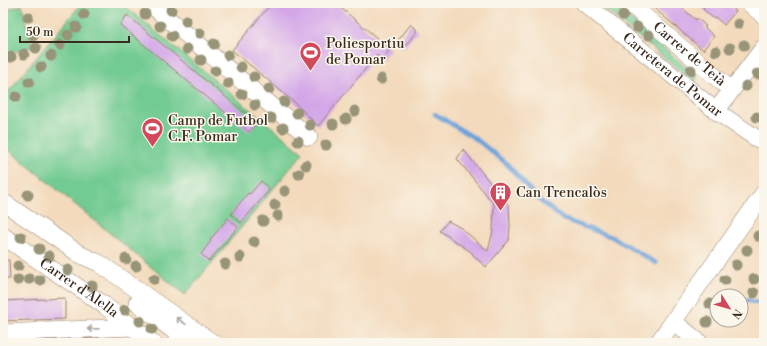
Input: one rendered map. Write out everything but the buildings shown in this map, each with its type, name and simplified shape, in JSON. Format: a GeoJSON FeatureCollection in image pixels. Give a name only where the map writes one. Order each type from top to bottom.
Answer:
{"type":"FeatureCollection","features":[{"type":"Feature","properties":{"kind":"street"},"geometry":{"type":"LineString","coordinates":[[149,3],[309,137]]}},
{"type":"Feature","properties":{"kind":"street","name":"Carretera de Pomar"},"geometry":{"type":"LineString","coordinates":[[584,3],[716,111],[756,138],[764,141]]}},
{"type":"Feature","properties":{"kind":"street","name":"Carrer de Teià"},"geometry":{"type":"LineString","coordinates":[[629,3],[731,90]]}},
{"type":"Feature","properties":{"kind":"street"},"geometry":{"type":"LineString","coordinates":[[749,3],[764,16]]}},
{"type":"Feature","properties":{"kind":"street"},"geometry":{"type":"LineString","coordinates":[[716,111],[764,47]]}},
{"type":"Feature","properties":{"kind":"street"},"geometry":{"type":"LineString","coordinates":[[658,343],[764,194]]}},
{"type":"Feature","properties":{"kind":"street"},"geometry":{"type":"LineString","coordinates":[[3,202],[81,255],[99,263],[213,343]]}},
{"type":"Feature","properties":{"kind":"street","name":"Carrer d'Alella"},"geometry":{"type":"LineString","coordinates":[[3,236],[10,246],[104,305],[153,343]]}},
{"type":"Feature","properties":{"kind":"street"},"geometry":{"type":"LineString","coordinates":[[81,255],[94,271],[190,343]]}},
{"type":"Feature","properties":{"kind":"street"},"geometry":{"type":"LineString","coordinates":[[674,322],[700,343]]}},
{"type":"Feature","properties":{"kind":"street"},"geometry":{"type":"LineString","coordinates":[[3,332],[132,327]]}},
{"type":"Feature","properties":{"kind":"green space","name":"Camp de Futbol C.F. Pomar"},"geometry":{"type":"Polygon","coordinates":[[[82,3],[121,3],[303,153],[185,295],[3,145],[3,98],[82,3]]]}},
{"type":"Feature","properties":{"kind":"green space"},"geometry":{"type":"Polygon","coordinates":[[[597,3],[612,3],[698,78],[696,81],[693,81],[597,3]]]}},
{"type":"Feature","properties":{"kind":"green space"},"geometry":{"type":"Polygon","coordinates":[[[22,5],[33,47],[3,55],[3,11],[22,5]]]}},
{"type":"Feature","properties":{"kind":"waterway"},"geometry":{"type":"LineString","coordinates":[[435,114],[476,139],[507,164],[537,198],[563,219],[612,237],[656,263]]}},
{"type":"Feature","properties":{"kind":"waterway"},"geometry":{"type":"LineString","coordinates":[[749,301],[764,304]]}},
{"type":"Feature","properties":{"kind":"place","name":"Poliesportiu de Pomar"},"geometry":{"type":"Point","coordinates":[311,72]}},
{"type":"Feature","properties":{"kind":"place","name":"Camp de Futbol C.F. Pomar"},"geometry":{"type":"Point","coordinates":[153,148]}},
{"type":"Feature","properties":{"kind":"place","name":"Can Trencalòs"},"geometry":{"type":"Point","coordinates":[501,212]}}]}
